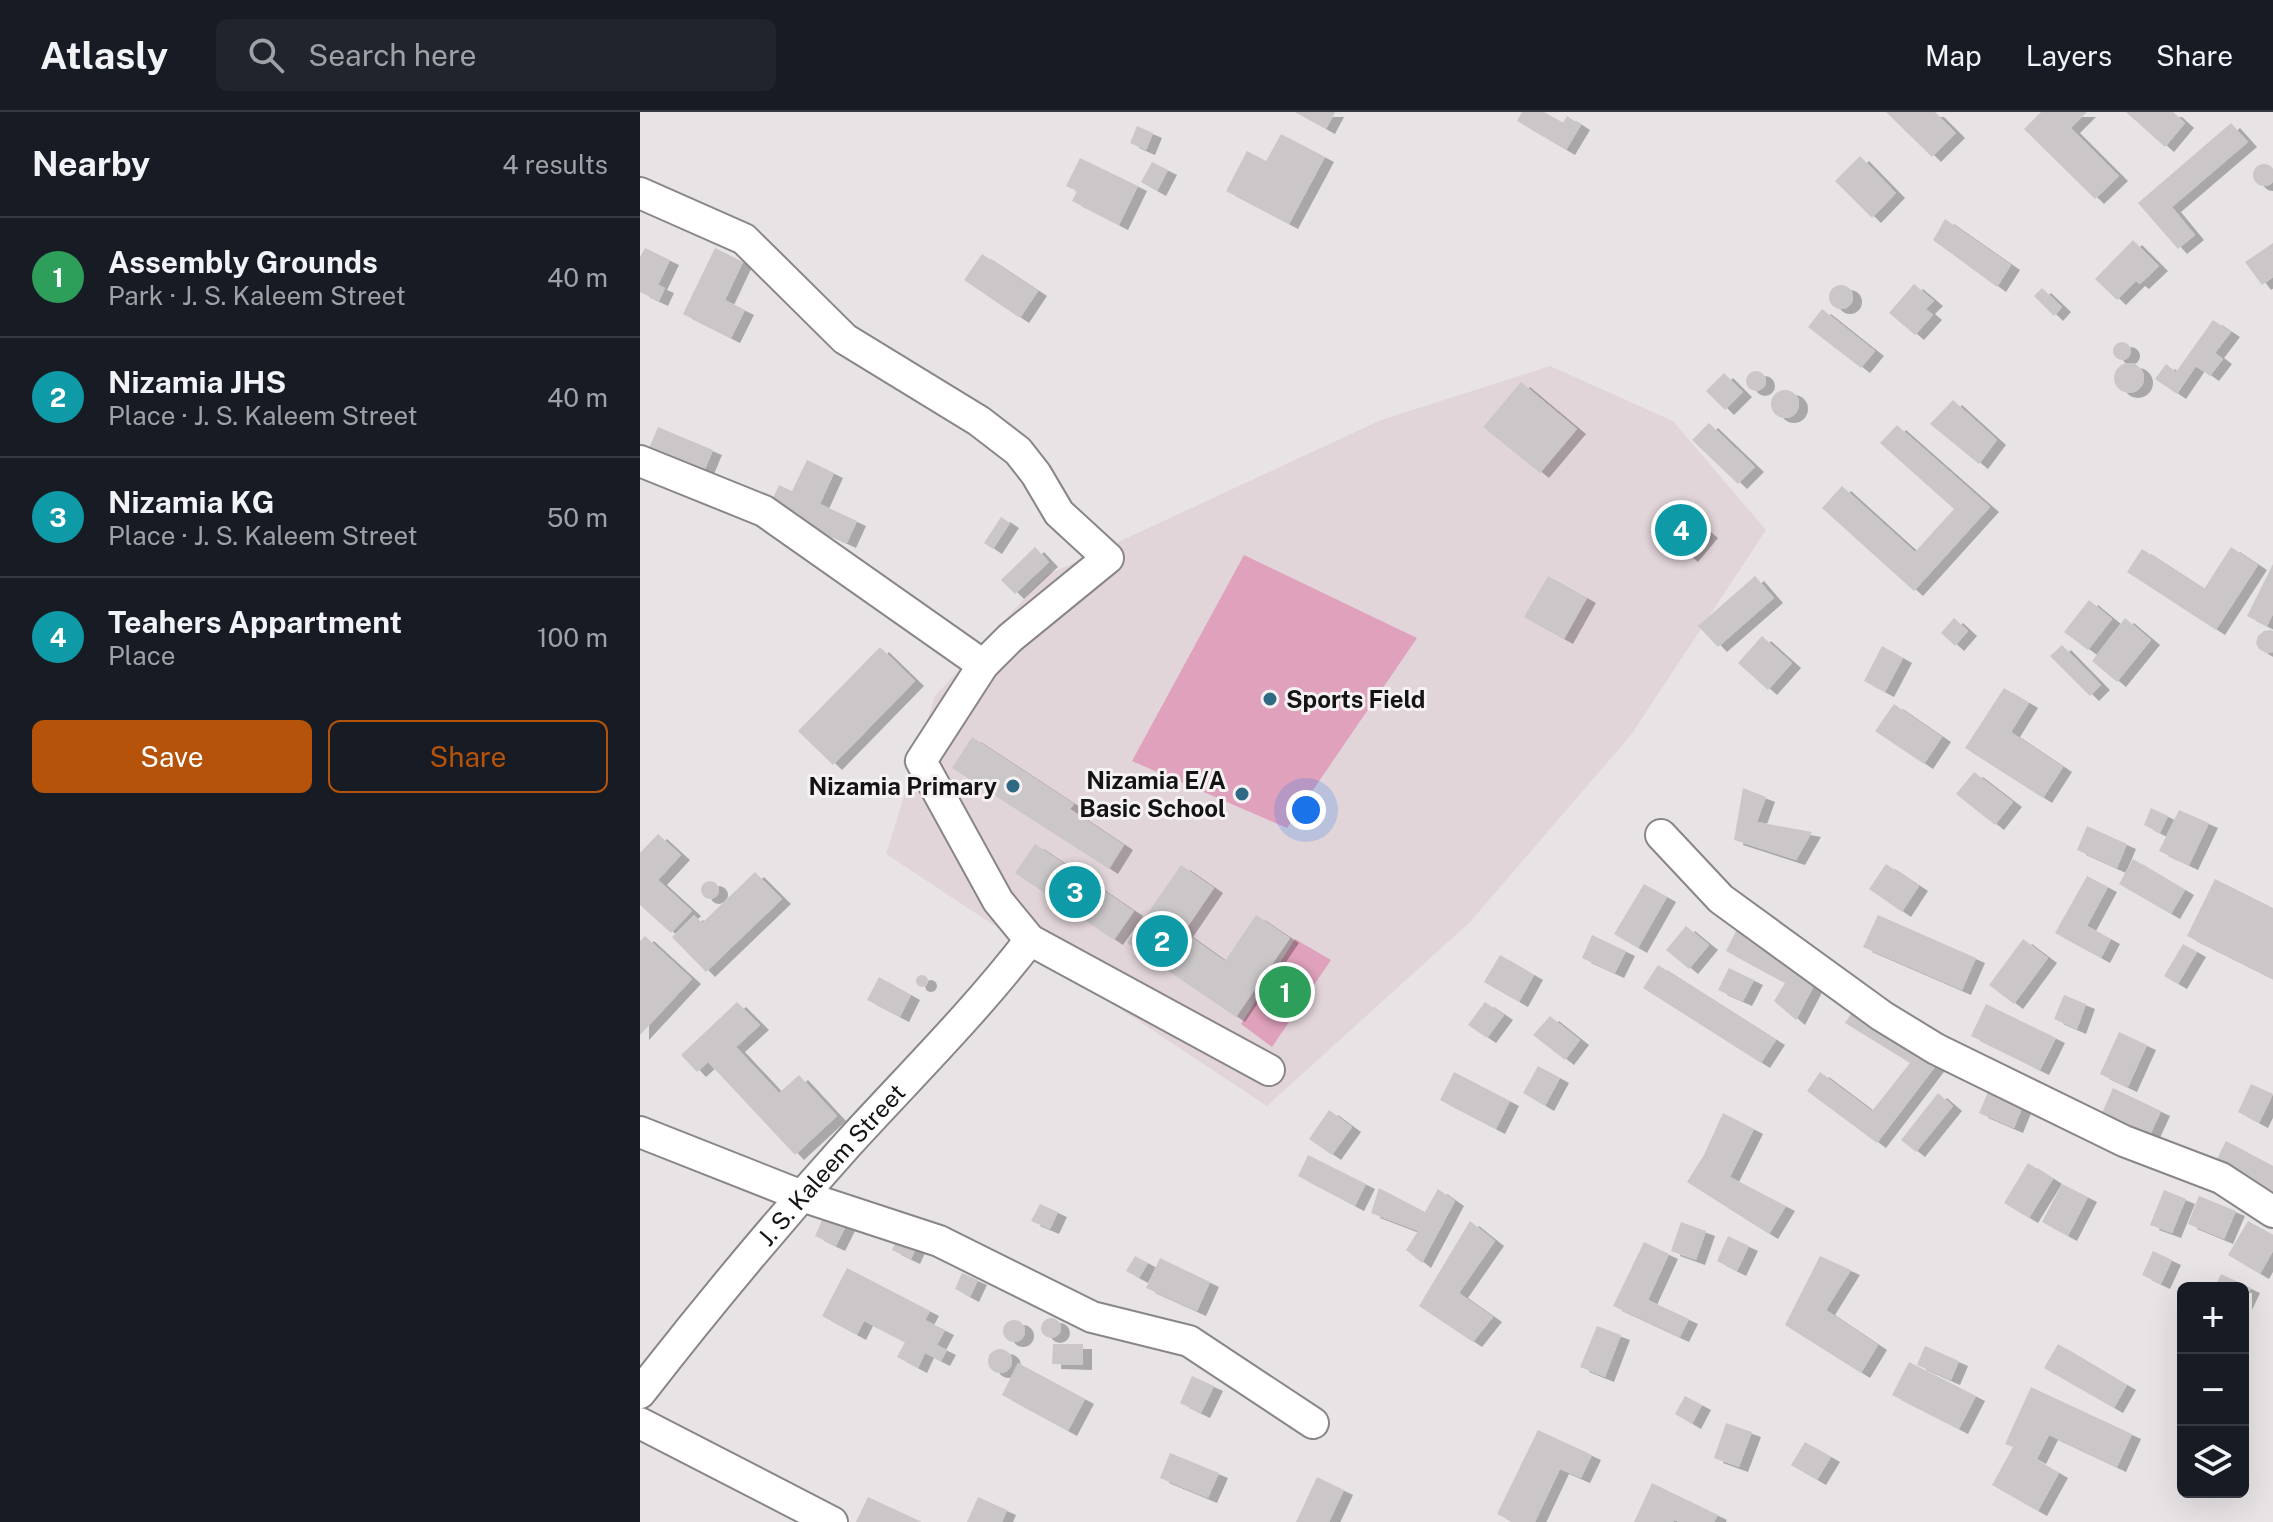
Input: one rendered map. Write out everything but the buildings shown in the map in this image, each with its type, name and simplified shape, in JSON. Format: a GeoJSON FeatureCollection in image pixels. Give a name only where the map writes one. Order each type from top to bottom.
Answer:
{"type":"FeatureCollection","features":[{"type":"Feature","properties":{"kind":"street"},"geometry":{"type":"LineString","coordinates":[[640,193],[744,239],[845,339],[979,421],[1018,451],[1059,513],[1108,558],[1010,638],[983,665],[921,761],[998,901],[1030,940],[1269,1070]]}},
{"type":"Feature","properties":{"kind":"street"},"geometry":{"type":"LineString","coordinates":[[640,461],[764,511],[983,665]]}},
{"type":"Feature","properties":{"kind":"street"},"geometry":{"type":"LineString","coordinates":[[1661,835],[1721,899],[1882,1016],[1936,1049],[2124,1141],[2221,1178],[2273,1212]]}},
{"type":"Feature","properties":{"kind":"street","name":"J. S. Kaleem Street"},"geometry":{"type":"LineString","coordinates":[[640,1393],[725,1285],[997,983],[1030,940]]}},
{"type":"Feature","properties":{"kind":"street"},"geometry":{"type":"LineString","coordinates":[[640,1132],[802,1196],[939,1241],[1092,1317],[1189,1341],[1313,1423]]}},
{"type":"Feature","properties":{"kind":"street"},"geometry":{"type":"LineString","coordinates":[[640,1423],[832,1522]]}},
{"type":"Feature","properties":{"kind":"shaded area","name":"Nizamia E/A Basic School"},"geometry":{"type":"Polygon","coordinates":[[[1550,366],[1673,421],[1766,530],[1631,735],[1470,922],[1267,1106],[886,854],[935,696],[1045,576],[1381,420],[1550,366]]]}},
{"type":"Feature","properties":{"kind":"shaded area","name":"Sports Field"},"geometry":{"type":"Polygon","coordinates":[[[1244,555],[1417,638],[1287,828],[1132,761],[1244,555]]]}},
{"type":"Feature","properties":{"kind":"shaded area"},"geometry":{"type":"Polygon","coordinates":[[[1295,939],[1331,960],[1272,1047],[1241,1024],[1295,939]]]}},
{"type":"Feature","properties":{"kind":"place","name":"Teahers Appartment"},"geometry":{"type":"Point","coordinates":[1681,530]}},
{"type":"Feature","properties":{"kind":"place","name":"Sports Field"},"geometry":{"type":"Point","coordinates":[1270,699]}},
{"type":"Feature","properties":{"kind":"place","name":"Nizamia Primary"},"geometry":{"type":"Point","coordinates":[1013,786]}},
{"type":"Feature","properties":{"kind":"place","name":"Nizamia E/A Basic School"},"geometry":{"type":"Point","coordinates":[1242,794]}},
{"type":"Feature","properties":{"kind":"place","name":"Nizamia KG"},"geometry":{"type":"Point","coordinates":[1075,892]}},
{"type":"Feature","properties":{"kind":"place","name":"Nizamia JHS"},"geometry":{"type":"Point","coordinates":[1162,941]}},
{"type":"Feature","properties":{"kind":"place","name":"Assembly Grounds"},"geometry":{"type":"Point","coordinates":[1285,992]}}]}
